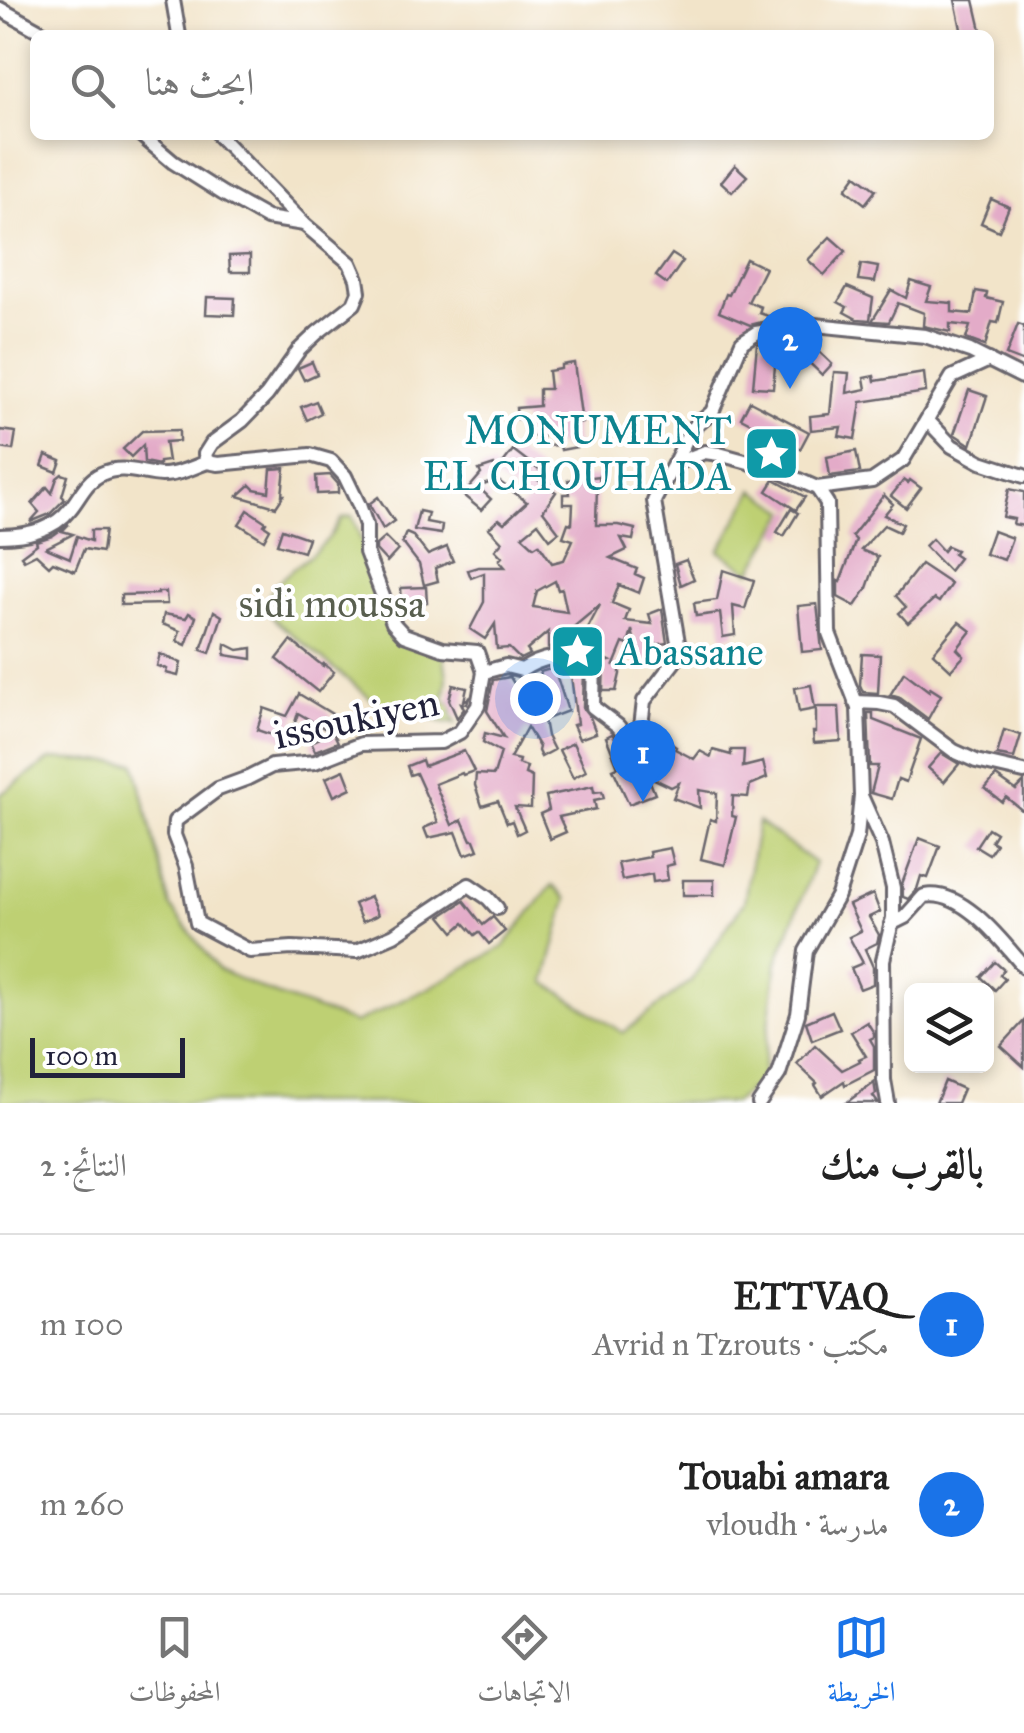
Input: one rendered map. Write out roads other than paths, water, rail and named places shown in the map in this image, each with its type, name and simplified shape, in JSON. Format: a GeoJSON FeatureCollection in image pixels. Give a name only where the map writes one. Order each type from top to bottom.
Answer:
{"type":"FeatureCollection","features":[{"type":"Feature","properties":{"kind":"street"},"geometry":{"type":"LineString","coordinates":[[173,0],[178,30]]}},
{"type":"Feature","properties":{"kind":"street"},"geometry":{"type":"LineString","coordinates":[[0,9],[38,30]]}},
{"type":"Feature","properties":{"kind":"street"},"geometry":{"type":"LineString","coordinates":[[148,140],[173,162],[267,218],[304,224]]}},
{"type":"Feature","properties":{"kind":"street"},"geometry":{"type":"LineString","coordinates":[[208,462],[205,454],[212,443],[242,421],[267,395],[299,350],[354,304],[358,292],[350,263],[304,224],[223,140]]}},
{"type":"Feature","properties":{"kind":"street"},"geometry":{"type":"LineString","coordinates":[[0,536],[19,536],[57,522],[98,475],[130,469],[163,475],[208,462],[310,455],[331,461],[345,476],[359,505],[366,525],[366,552],[393,624],[404,636],[442,649],[478,652],[484,672],[506,666],[522,670],[550,656],[594,658],[593,706],[618,726],[638,751],[644,700],[680,654],[654,501],[691,430],[712,412],[742,342],[756,334],[805,324],[924,336],[1020,372]]}},
{"type":"Feature","properties":{"kind":"street"},"geometry":{"type":"LineString","coordinates":[[674,464],[705,452],[758,464],[817,488],[872,481],[903,460],[952,378],[989,360]]}},
{"type":"Feature","properties":{"kind":"street"},"geometry":{"type":"LineString","coordinates":[[927,420],[952,446],[981,462],[1024,476]]}},
{"type":"Feature","properties":{"kind":"street"},"geometry":{"type":"LineString","coordinates":[[759,1103],[779,1074],[798,1014],[806,951],[838,894],[857,836],[861,796],[858,708],[830,632],[827,503],[817,488]]}},
{"type":"Feature","properties":{"kind":"street","name":"issoukiyen"},"geometry":{"type":"LineString","coordinates":[[484,672],[478,706],[460,732],[440,742],[361,744],[314,762],[272,766],[218,789],[175,820],[174,835],[186,866],[197,923],[250,951],[357,950],[394,935],[470,885],[496,908]]}},
{"type":"Feature","properties":{"kind":"street"},"geometry":{"type":"LineString","coordinates":[[855,702],[894,706],[954,752],[1024,772]]}},
{"type":"Feature","properties":{"kind":"street"},"geometry":{"type":"LineString","coordinates":[[861,796],[882,842],[894,888],[884,960],[884,1080],[888,1103]]}},
{"type":"Feature","properties":{"kind":"street"},"geometry":{"type":"LineString","coordinates":[[892,924],[905,918],[924,896],[950,898],[988,926],[1024,967]]}},
{"type":"Feature","properties":{"kind":"place","name":"Touabi amara"},"geometry":{"type":"Point","coordinates":[790,389]}},
{"type":"Feature","properties":{"kind":"place","name":"MONUMENT EL CHOUHADA"},"geometry":{"type":"Point","coordinates":[771,453]}},
{"type":"Feature","properties":{"kind":"place","name":"Abassane"},"geometry":{"type":"Point","coordinates":[577,651]}},
{"type":"Feature","properties":{"kind":"place","name":"ETTVAQ"},"geometry":{"type":"Point","coordinates":[643,802]}},
{"type":"Feature","properties":{"kind":"park label","name":"sidi moussa"},"geometry":{"type":"Point","coordinates":[332,603]}}]}
